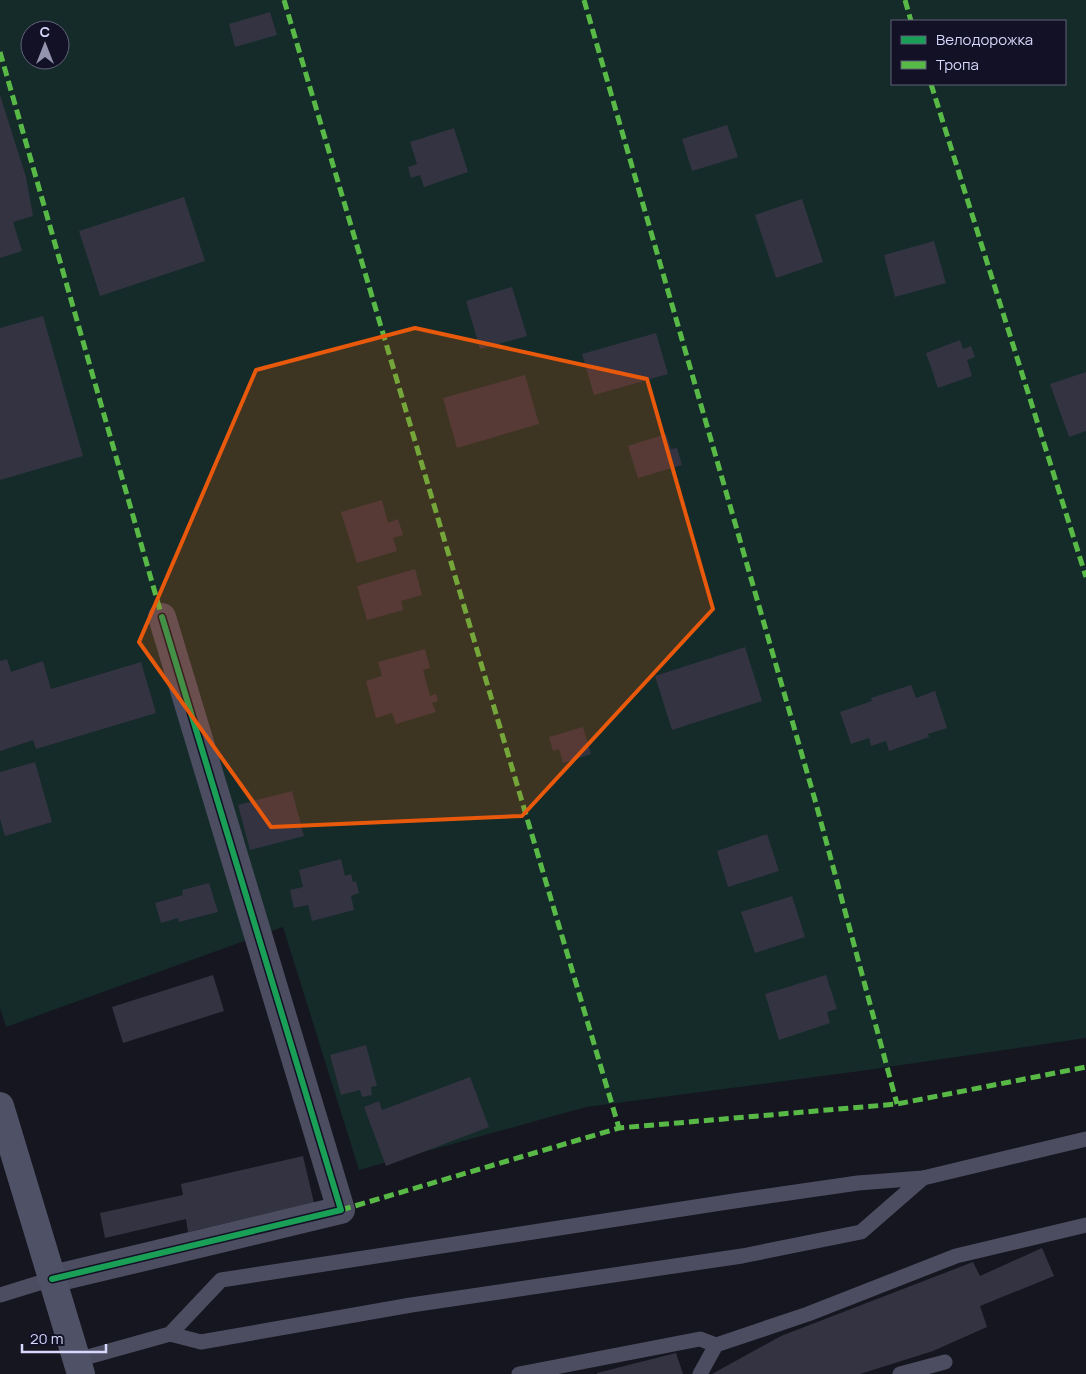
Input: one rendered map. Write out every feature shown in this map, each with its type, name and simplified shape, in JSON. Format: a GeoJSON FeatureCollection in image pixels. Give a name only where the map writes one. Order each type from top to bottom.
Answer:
{"type":"FeatureCollection","features":[{"type":"Feature","properties":{"kind":"main road"},"geometry":{"type":"LineString","coordinates":[[0,1106],[79,1367]]}},
{"type":"Feature","properties":{"kind":"street"},"geometry":{"type":"LineString","coordinates":[[52,1279],[341,1210],[162,617]]}},
{"type":"Feature","properties":{"kind":"lane"},"geometry":{"type":"LineString","coordinates":[[79,1367],[170,1334],[221,1280],[734,1201],[858,1184],[924,1178],[1086,1140]]}},
{"type":"Feature","properties":{"kind":"lane"},"geometry":{"type":"LineString","coordinates":[[170,1334],[201,1342],[412,1304],[742,1256],[861,1232],[924,1178]]}},
{"type":"Feature","properties":{"kind":"lane"},"geometry":{"type":"LineString","coordinates":[[519,1374],[700,1339],[716,1345],[808,1314],[956,1256],[1086,1225]]}},
{"type":"Feature","properties":{"kind":"lane"},"geometry":{"type":"LineString","coordinates":[[0,1295],[52,1279]]}},
{"type":"Feature","properties":{"kind":"lane"},"geometry":{"type":"LineString","coordinates":[[700,1374],[716,1345]]}},
{"type":"Feature","properties":{"kind":"lane"},"geometry":{"type":"LineString","coordinates":[[900,1374],[945,1362]]}},
{"type":"Feature","properties":{"kind":"highlighted area"},"geometry":{"type":"Polygon","coordinates":[[[415,328],[647,379],[713,609],[522,816],[271,827],[139,642],[256,370],[415,328]]]}},
{"type":"Feature","properties":{"kind":"green space"},"geometry":{"type":"Polygon","coordinates":[[[0,0],[1086,0],[1086,1038],[853,1072],[586,1107],[359,1170],[283,927],[6,1027],[0,1008],[0,0]]]}},
{"type":"Feature","properties":{"kind":"building"},"geometry":{"type":"Polygon","coordinates":[[[270,12],[277,35],[235,47],[229,24],[270,12]]]}},
{"type":"Feature","properties":{"kind":"building"},"geometry":{"type":"Polygon","coordinates":[[[0,95],[26,177],[33,216],[13,222],[22,251],[0,258],[0,95]]]}},
{"type":"Feature","properties":{"kind":"building"},"geometry":{"type":"Polygon","coordinates":[[[727,125],[738,157],[692,171],[682,139],[727,125]]]}},
{"type":"Feature","properties":{"kind":"building"},"geometry":{"type":"Polygon","coordinates":[[[454,128],[468,172],[424,187],[420,175],[411,178],[408,167],[417,164],[410,142],[454,128]]]}},
{"type":"Feature","properties":{"kind":"building"},"geometry":{"type":"Polygon","coordinates":[[[184,197],[205,261],[100,296],[79,231],[184,197]]]}},
{"type":"Feature","properties":{"kind":"building"},"geometry":{"type":"Polygon","coordinates":[[[802,199],[823,262],[776,278],[755,215],[802,199]]]}},
{"type":"Feature","properties":{"kind":"building"},"geometry":{"type":"Polygon","coordinates":[[[934,241],[946,283],[895,297],[884,255],[934,241]]]}},
{"type":"Feature","properties":{"kind":"building"},"geometry":{"type":"Polygon","coordinates":[[[512,287],[527,336],[480,349],[466,301],[512,287]]]}},
{"type":"Feature","properties":{"kind":"building"},"geometry":{"type":"Polygon","coordinates":[[[43,316],[83,456],[0,480],[0,328],[43,316]]]}},
{"type":"Feature","properties":{"kind":"building"},"geometry":{"type":"Polygon","coordinates":[[[656,333],[668,374],[594,395],[582,354],[656,333]]]}},
{"type":"Feature","properties":{"kind":"building"},"geometry":{"type":"Polygon","coordinates":[[[960,340],[963,349],[971,346],[975,357],[967,360],[972,376],[938,388],[926,353],[960,340]]]}},
{"type":"Feature","properties":{"kind":"building"},"geometry":{"type":"Polygon","coordinates":[[[1086,372],[1086,431],[1069,437],[1050,384],[1086,372]]]}},
{"type":"Feature","properties":{"kind":"building"},"geometry":{"type":"Polygon","coordinates":[[[525,375],[539,424],[457,448],[443,398],[525,375]]]}},
{"type":"Feature","properties":{"kind":"building"},"geometry":{"type":"Polygon","coordinates":[[[666,434],[671,449],[677,448],[682,465],[638,478],[628,446],[666,434]]]}},
{"type":"Feature","properties":{"kind":"building"},"geometry":{"type":"Polygon","coordinates":[[[382,500],[388,523],[398,519],[403,535],[393,538],[397,551],[357,563],[341,512],[382,500]]]}},
{"type":"Feature","properties":{"kind":"building"},"geometry":{"type":"Polygon","coordinates":[[[415,569],[422,595],[401,601],[403,610],[367,620],[357,586],[415,569]]]}},
{"type":"Feature","properties":{"kind":"building"},"geometry":{"type":"Polygon","coordinates":[[[745,647],[762,701],[672,730],[655,676],[745,647]]]}},
{"type":"Feature","properties":{"kind":"building"},"geometry":{"type":"Polygon","coordinates":[[[425,649],[430,668],[423,670],[430,696],[436,694],[438,701],[432,703],[436,712],[396,724],[392,713],[376,718],[366,681],[382,676],[378,662],[425,649]]]}},
{"type":"Feature","properties":{"kind":"building"},"geometry":{"type":"Polygon","coordinates":[[[7,659],[11,672],[43,661],[51,689],[141,662],[156,713],[36,749],[33,740],[0,751],[0,661],[7,659]]]}},
{"type":"Feature","properties":{"kind":"building"},"geometry":{"type":"Polygon","coordinates":[[[911,685],[916,698],[935,691],[947,728],[928,734],[929,737],[889,751],[886,741],[871,746],[869,738],[851,744],[840,712],[872,701],[871,698],[911,685]]]}},
{"type":"Feature","properties":{"kind":"building"},"geometry":{"type":"Polygon","coordinates":[[[583,727],[591,754],[563,763],[559,749],[553,751],[549,737],[583,727]]]}},
{"type":"Feature","properties":{"kind":"building"},"geometry":{"type":"Polygon","coordinates":[[[35,762],[52,822],[5,836],[0,819],[0,772],[35,762]]]}},
{"type":"Feature","properties":{"kind":"building"},"geometry":{"type":"Polygon","coordinates":[[[292,791],[304,836],[250,850],[238,805],[292,791]]]}},
{"type":"Feature","properties":{"kind":"building"},"geometry":{"type":"Polygon","coordinates":[[[767,834],[779,871],[728,887],[717,851],[767,834]]]}},
{"type":"Feature","properties":{"kind":"building"},"geometry":{"type":"Polygon","coordinates":[[[341,859],[345,876],[351,874],[353,882],[356,881],[359,893],[351,896],[354,910],[312,921],[308,905],[294,908],[290,890],[303,887],[299,870],[341,859]]]}},
{"type":"Feature","properties":{"kind":"building"},"geometry":{"type":"Polygon","coordinates":[[[209,883],[218,912],[179,922],[178,918],[161,923],[155,903],[183,895],[182,890],[209,883]]]}},
{"type":"Feature","properties":{"kind":"building"},"geometry":{"type":"Polygon","coordinates":[[[792,896],[805,937],[755,953],[741,912],[792,896]]]}},
{"type":"Feature","properties":{"kind":"building"},"geometry":{"type":"Polygon","coordinates":[[[213,975],[224,1011],[123,1043],[112,1007],[213,975]]]}},
{"type":"Feature","properties":{"kind":"building"},"geometry":{"type":"Polygon","coordinates":[[[826,975],[837,1009],[827,1012],[830,1023],[779,1040],[765,994],[826,975]]]}},
{"type":"Feature","properties":{"kind":"building"},"geometry":{"type":"Polygon","coordinates":[[[366,1045],[377,1086],[371,1087],[372,1095],[362,1097],[360,1090],[341,1095],[330,1055],[366,1045]]]}},
{"type":"Feature","properties":{"kind":"building"},"geometry":{"type":"Polygon","coordinates":[[[470,1077],[489,1127],[386,1166],[364,1107],[379,1101],[382,1110],[470,1077]]]}},
{"type":"Feature","properties":{"kind":"building"},"geometry":{"type":"Polygon","coordinates":[[[303,1156],[314,1203],[188,1232],[186,1219],[105,1238],[100,1213],[183,1195],[181,1184],[303,1156]]]}},
{"type":"Feature","properties":{"kind":"building"},"geometry":{"type":"Polygon","coordinates":[[[1042,1248],[1054,1276],[980,1306],[987,1327],[933,1351],[860,1374],[712,1374],[781,1336],[973,1262],[980,1276],[1042,1248]]]}},
{"type":"Feature","properties":{"kind":"building"},"geometry":{"type":"Polygon","coordinates":[[[676,1353],[683,1374],[597,1374],[597,1373],[676,1353]]]}},
{"type":"Feature","properties":{"kind":"marked path"},"geometry":{"type":"LineString","coordinates":[[284,0],[619,1128]]}},
{"type":"Feature","properties":{"kind":"marked path"},"geometry":{"type":"LineString","coordinates":[[584,0],[815,800],[897,1104]]}},
{"type":"Feature","properties":{"kind":"marked path"},"geometry":{"type":"LineString","coordinates":[[905,0],[911,20]]}},
{"type":"Feature","properties":{"kind":"marked path"},"geometry":{"type":"LineString","coordinates":[[0,52],[162,617]]}},
{"type":"Feature","properties":{"kind":"marked path"},"geometry":{"type":"LineString","coordinates":[[931,85],[1086,577]]}},
{"type":"Feature","properties":{"kind":"marked path"},"geometry":{"type":"LineString","coordinates":[[341,1210],[619,1128],[897,1104],[1086,1067]]}},
{"type":"Feature","properties":{"kind":"cycle path"},"geometry":{"type":"LineString","coordinates":[[52,1279],[341,1210],[162,617]]}}]}
